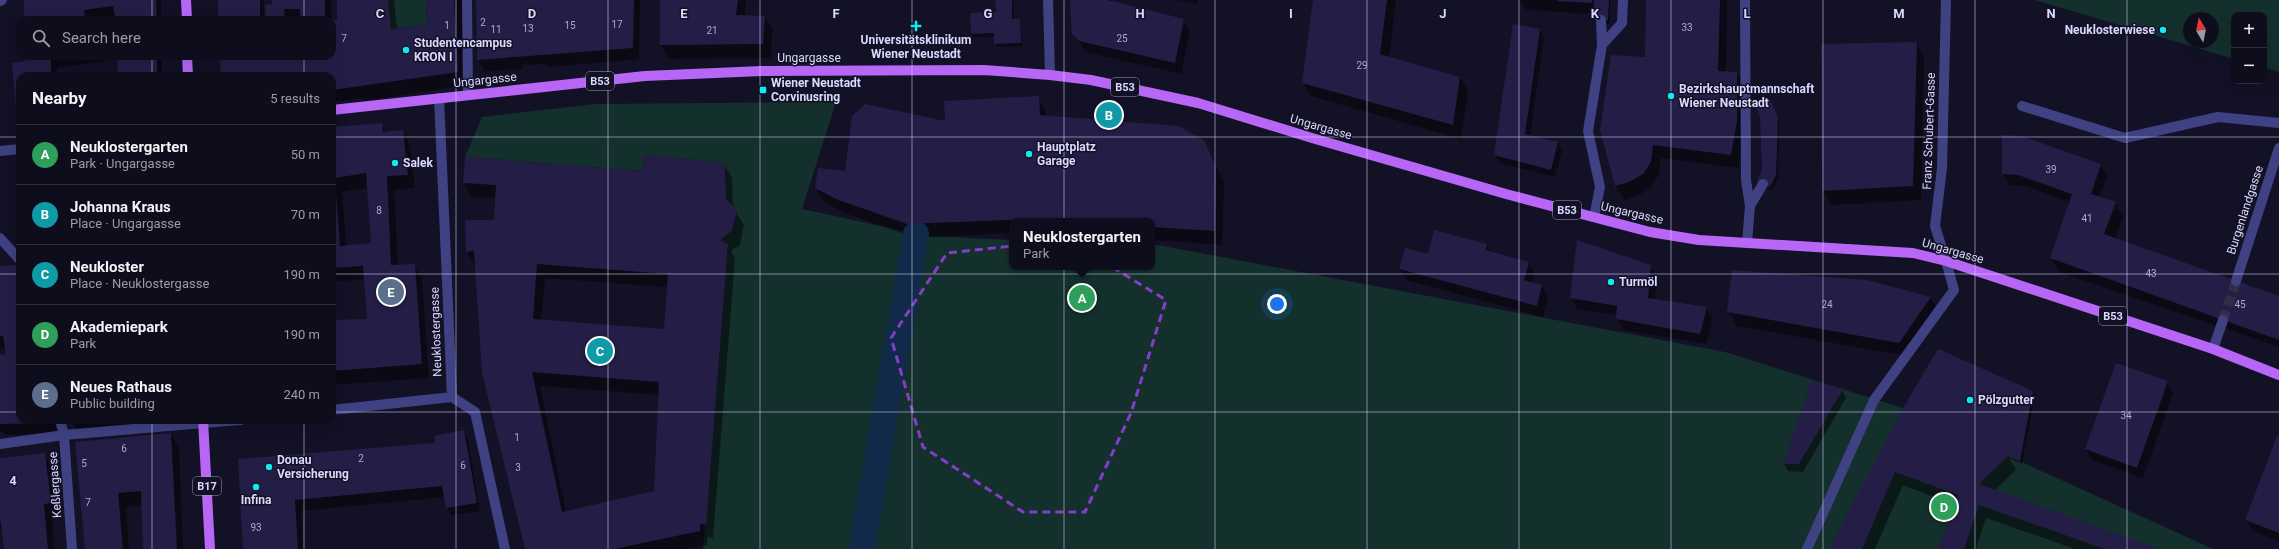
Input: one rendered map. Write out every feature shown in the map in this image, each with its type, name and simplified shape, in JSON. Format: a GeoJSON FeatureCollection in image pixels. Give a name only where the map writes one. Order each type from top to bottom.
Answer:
{"type":"FeatureCollection","features":[{"type":"Feature","properties":{"kind":"main road"},"geometry":{"type":"LineString","coordinates":[[186,0],[187,16]]}},
{"type":"Feature","properties":{"kind":"main road"},"geometry":{"type":"LineString","coordinates":[[187,60],[188,72]]}},
{"type":"Feature","properties":{"kind":"main road","name":"Ungargasse"},"geometry":{"type":"LineString","coordinates":[[336,110],[645,76],[762,71],[984,70],[1091,80],[1198,104],[1337,146],[1650,232],[1685,238],[1747,244],[1913,253],[1946,261],[2213,349],[2279,375]]}},
{"type":"Feature","properties":{"kind":"main road","name":"B17"},"geometry":{"type":"LineString","coordinates":[[203,424],[210,549]]}},
{"type":"Feature","properties":{"kind":"street"},"geometry":{"type":"LineString","coordinates":[[468,0],[468,95]]}},
{"type":"Feature","properties":{"kind":"street"},"geometry":{"type":"LineString","coordinates":[[1048,0],[1050,75]]}},
{"type":"Feature","properties":{"kind":"street"},"geometry":{"type":"LineString","coordinates":[[1602,45],[1622,23],[1624,0]]}},
{"type":"Feature","properties":{"kind":"street"},"geometry":{"type":"LineString","coordinates":[[1745,0],[1746,180],[1750,206],[1747,244]]}},
{"type":"Feature","properties":{"kind":"street","name":"Franz Schubert-Gasse"},"geometry":{"type":"LineString","coordinates":[[1807,549],[1874,400],[1954,290],[1935,226],[1942,168],[1946,0]]}},
{"type":"Feature","properties":{"kind":"street"},"geometry":{"type":"LineString","coordinates":[[1594,217],[1600,187],[1588,131],[1602,45],[1601,20]]}},
{"type":"Feature","properties":{"kind":"street","name":"Neuklostergasse"},"geometry":{"type":"LineString","coordinates":[[439,98],[452,397]]}},
{"type":"Feature","properties":{"kind":"street"},"geometry":{"type":"LineString","coordinates":[[2022,106],[2125,138],[2218,117],[2279,124]]}},
{"type":"Feature","properties":{"kind":"street","name":"Burgenlandgasse"},"geometry":{"type":"LineString","coordinates":[[2236,280],[2279,148]]}},
{"type":"Feature","properties":{"kind":"street"},"geometry":{"type":"LineString","coordinates":[[0,151],[16,149]]}},
{"type":"Feature","properties":{"kind":"street"},"geometry":{"type":"LineString","coordinates":[[1750,206],[1763,184]]}},
{"type":"Feature","properties":{"kind":"street"},"geometry":{"type":"LineString","coordinates":[[0,238],[16,256]]}},
{"type":"Feature","properties":{"kind":"street"},"geometry":{"type":"LineString","coordinates":[[2213,349],[2223,320]]}},
{"type":"Feature","properties":{"kind":"street"},"geometry":{"type":"LineString","coordinates":[[336,410],[452,397],[475,412],[505,549]]}},
{"type":"Feature","properties":{"kind":"street","name":"Keßlergasse"},"geometry":{"type":"LineString","coordinates":[[61,424],[64,435],[72,549]]}},
{"type":"Feature","properties":{"kind":"street"},"geometry":{"type":"LineString","coordinates":[[0,444],[64,435],[182,424]]}},
{"type":"Feature","properties":{"kind":"highlighted area"},"geometry":{"type":"Polygon","coordinates":[[[1068,240],[1166,300],[1131,413],[1085,512],[1023,512],[923,447],[891,338],[947,253],[1068,240]]]}},
{"type":"Feature","properties":{"kind":"green space"},"geometry":{"type":"Polygon","coordinates":[[[388,0],[426,0],[427,25],[391,29],[388,0]]]}},
{"type":"Feature","properties":{"kind":"green space","name":"Neuklosterwiese"},"geometry":{"type":"Polygon","coordinates":[[[2035,0],[2279,0],[2279,72],[2267,68],[2267,12],[2231,12],[2231,58],[2197,48],[2219,48],[2219,12],[2183,12],[2183,44],[2035,0]]]}},
{"type":"Feature","properties":{"kind":"green space"},"geometry":{"type":"Polygon","coordinates":[[[836,102],[802,209],[927,236],[1009,240],[1009,270],[1155,270],[1155,245],[1158,245],[1725,352],[1903,408],[2213,549],[703,549],[728,244],[720,240],[732,231],[737,210],[726,199],[725,163],[644,155],[642,171],[465,157],[482,117],[595,104],[836,102]]]}},
{"type":"Feature","properties":{"kind":"building"},"geometry":{"type":"Polygon","coordinates":[[[24,0],[156,0],[157,16],[115,16],[113,6],[84,10],[85,16],[24,16],[24,0]]]}},
{"type":"Feature","properties":{"kind":"building"},"geometry":{"type":"Polygon","coordinates":[[[218,0],[260,0],[260,16],[218,16],[218,0]]]}},
{"type":"Feature","properties":{"kind":"building"},"geometry":{"type":"Polygon","coordinates":[[[272,0],[325,0],[325,16],[300,16],[300,9],[284,9],[285,16],[266,16],[265,5],[272,4],[272,0]]]}},
{"type":"Feature","properties":{"kind":"building","name":"Studentencampus KRON I"},"geometry":{"type":"Polygon","coordinates":[[[337,0],[388,0],[391,29],[427,25],[426,0],[454,0],[458,72],[336,89],[336,72],[221,72],[220,60],[336,60],[337,0]]]}},
{"type":"Feature","properties":{"kind":"building"},"geometry":{"type":"Polygon","coordinates":[[[476,0],[634,0],[633,48],[477,60],[476,0]]]}},
{"type":"Feature","properties":{"kind":"building"},"geometry":{"type":"Polygon","coordinates":[[[660,0],[738,0],[736,15],[765,16],[763,44],[660,45],[660,0]]]}},
{"type":"Feature","properties":{"kind":"building"},"geometry":{"type":"Polygon","coordinates":[[[995,0],[1012,0],[1012,19],[1020,19],[1021,43],[994,44],[994,33],[971,34],[970,13],[996,12],[995,0]]]}},
{"type":"Feature","properties":{"kind":"building"},"geometry":{"type":"Polygon","coordinates":[[[1070,0],[1108,0],[1184,19],[1175,63],[1079,41],[1072,34],[1070,0]]]}},
{"type":"Feature","properties":{"kind":"building"},"geometry":{"type":"Polygon","coordinates":[[[1313,0],[1387,0],[1380,54],[1460,77],[1453,125],[1302,83],[1313,0]]]}},
{"type":"Feature","properties":{"kind":"building"},"geometry":{"type":"Polygon","coordinates":[[[1592,0],[1592,3],[1558,1],[1592,0]]]}},
{"type":"Feature","properties":{"kind":"building"},"geometry":{"type":"Polygon","coordinates":[[[1594,0],[1609,0],[1608,20],[1594,20],[1594,0]]]}},
{"type":"Feature","properties":{"kind":"building","name":"Bezirkshauptmannschaft Wiener Neustadt"},"geometry":{"type":"Polygon","coordinates":[[[1646,0],[1720,0],[1718,71],[1737,72],[1737,121],[1731,155],[1653,145],[1651,162],[1643,174],[1629,182],[1615,186],[1600,130],[1611,55],[1645,57],[1646,0]]]}},
{"type":"Feature","properties":{"kind":"building"},"geometry":{"type":"Polygon","coordinates":[[[1513,24],[1540,29],[1525,134],[1558,142],[1551,170],[1494,155],[1513,24]]]}},
{"type":"Feature","properties":{"kind":"building"},"geometry":{"type":"Polygon","coordinates":[[[1917,42],[1913,186],[1822,191],[1821,44],[1917,42]]]}},
{"type":"Feature","properties":{"kind":"building"},"geometry":{"type":"Polygon","coordinates":[[[51,60],[51,72],[16,72],[16,107],[12,63],[51,60]]]}},
{"type":"Feature","properties":{"kind":"building"},"geometry":{"type":"Polygon","coordinates":[[[117,60],[157,60],[157,72],[118,72],[117,60]]]}},
{"type":"Feature","properties":{"kind":"building","name":"Hauptplatz Garage"},"geometry":{"type":"Polygon","coordinates":[[[1039,96],[1040,115],[1178,126],[1204,140],[1216,167],[1215,231],[1155,227],[1155,218],[1009,218],[1009,220],[907,224],[836,199],[815,188],[818,168],[845,171],[852,116],[865,104],[945,121],[944,101],[1039,96]]]}},
{"type":"Feature","properties":{"kind":"building"},"geometry":{"type":"Polygon","coordinates":[[[1769,97],[1778,117],[1776,175],[1770,187],[1757,181],[1762,169],[1760,117],[1755,103],[1769,97]]]}},
{"type":"Feature","properties":{"kind":"building"},"geometry":{"type":"Polygon","coordinates":[[[382,123],[383,132],[403,130],[408,175],[387,176],[391,265],[415,264],[422,364],[336,371],[336,320],[367,319],[363,266],[336,268],[336,192],[340,246],[371,243],[366,173],[336,178],[336,127],[382,123]]]}},
{"type":"Feature","properties":{"kind":"building"},"geometry":{"type":"Polygon","coordinates":[[[2002,135],[2021,136],[2101,164],[2091,194],[2116,202],[2104,234],[2279,296],[2279,340],[2050,258],[2072,194],[2018,175],[2002,174],[2002,135]]]}},
{"type":"Feature","properties":{"kind":"building"},"geometry":{"type":"Polygon","coordinates":[[[644,155],[725,163],[726,199],[737,210],[732,231],[720,240],[728,244],[706,525],[700,524],[700,531],[614,549],[525,549],[482,373],[474,251],[466,252],[465,220],[494,220],[496,185],[463,183],[465,157],[642,171],[644,155]],[[537,264],[533,319],[664,329],[668,274],[537,264]],[[532,372],[562,512],[654,491],[659,382],[532,372]]]}},
{"type":"Feature","properties":{"kind":"building"},"geometry":{"type":"Polygon","coordinates":[[[1434,230],[1487,244],[1486,250],[1529,262],[1524,280],[1542,285],[1537,306],[1399,269],[1405,248],[1428,254],[1434,230]]]}},
{"type":"Feature","properties":{"kind":"building","name":"Turmöl"},"geometry":{"type":"Polygon","coordinates":[[[1577,240],[1651,265],[1648,298],[1707,307],[1700,334],[1616,319],[1617,306],[1570,298],[1577,240]]]}},
{"type":"Feature","properties":{"kind":"building"},"geometry":{"type":"Polygon","coordinates":[[[16,265],[16,424],[0,424],[0,355],[6,354],[3,336],[0,336],[0,266],[16,265]]]}},
{"type":"Feature","properties":{"kind":"building"},"geometry":{"type":"Polygon","coordinates":[[[1732,270],[1867,280],[1931,297],[1899,343],[1727,312],[1732,270]]]}},
{"type":"Feature","properties":{"kind":"building"},"geometry":{"type":"Polygon","coordinates":[[[1938,349],[2033,391],[2020,461],[2008,456],[1979,484],[2160,549],[2105,549],[1979,505],[1964,549],[1938,549],[1958,495],[1895,472],[1862,549],[1829,549],[1903,408],[1938,349]]]}},
{"type":"Feature","properties":{"kind":"building"},"geometry":{"type":"Polygon","coordinates":[[[2116,363],[2168,381],[2137,468],[2085,449],[2116,363]]]}},
{"type":"Feature","properties":{"kind":"building"},"geometry":{"type":"Polygon","coordinates":[[[1812,380],[1843,389],[1799,464],[1783,464],[1812,380]]]}},
{"type":"Feature","properties":{"kind":"building"},"geometry":{"type":"Polygon","coordinates":[[[464,430],[477,503],[446,508],[442,486],[295,500],[298,549],[243,549],[238,459],[435,443],[434,436],[464,430]]]}},
{"type":"Feature","properties":{"kind":"building"},"geometry":{"type":"Polygon","coordinates":[[[171,433],[177,549],[143,549],[141,491],[118,493],[123,549],[85,549],[75,442],[171,433]]]}},
{"type":"Feature","properties":{"kind":"building"},"geometry":{"type":"Polygon","coordinates":[[[2277,436],[2279,436],[2279,533],[2245,520],[2277,436]]]}},
{"type":"Feature","properties":{"kind":"building"},"geometry":{"type":"Polygon","coordinates":[[[45,453],[51,503],[44,504],[48,549],[4,549],[0,517],[0,458],[45,453]]]}},
{"type":"Feature","properties":{"kind":"waterway"},"geometry":{"type":"LineString","coordinates":[[862,549],[916,234]]}},
{"type":"Feature","properties":{"kind":"tunnel"},"geometry":{"type":"LineString","coordinates":[[2223,320],[2236,281]]}},
{"type":"Feature","properties":{"kind":"place","name":"Universitätsklinikum Wiener Neustadt"},"geometry":{"type":"Point","coordinates":[916,26]}},
{"type":"Feature","properties":{"kind":"place","name":"Neuklosterwiese"},"geometry":{"type":"Point","coordinates":[2163,30]}},
{"type":"Feature","properties":{"kind":"place","name":"Studentencampus KRON I"},"geometry":{"type":"Point","coordinates":[406,50]}},
{"type":"Feature","properties":{"kind":"place","name":"Wiener Neustadt Corvinusring"},"geometry":{"type":"Point","coordinates":[763,90]}},
{"type":"Feature","properties":{"kind":"place","name":"Bezirkshauptmannschaft Wiener Neustadt"},"geometry":{"type":"Point","coordinates":[1671,96]}},
{"type":"Feature","properties":{"kind":"place","name":"Johanna Kraus"},"geometry":{"type":"Point","coordinates":[1109,115]}},
{"type":"Feature","properties":{"kind":"place","name":"Hauptplatz Garage"},"geometry":{"type":"Point","coordinates":[1029,154]}},
{"type":"Feature","properties":{"kind":"place","name":"Salek"},"geometry":{"type":"Point","coordinates":[395,163]}},
{"type":"Feature","properties":{"kind":"place","name":"Turmöl"},"geometry":{"type":"Point","coordinates":[1611,282]}},
{"type":"Feature","properties":{"kind":"place","name":"Neues Rathaus"},"geometry":{"type":"Point","coordinates":[391,292]}},
{"type":"Feature","properties":{"kind":"place","name":"Neuklostergarten"},"geometry":{"type":"Point","coordinates":[1082,298]}},
{"type":"Feature","properties":{"kind":"place","name":"Neukloster"},"geometry":{"type":"Point","coordinates":[600,351]}},
{"type":"Feature","properties":{"kind":"place","name":"Pölzgutter"},"geometry":{"type":"Point","coordinates":[1970,400]}},
{"type":"Feature","properties":{"kind":"place","name":"Donau Versicherung"},"geometry":{"type":"Point","coordinates":[269,467]}},
{"type":"Feature","properties":{"kind":"place","name":"Infina"},"geometry":{"type":"Point","coordinates":[256,487]}},
{"type":"Feature","properties":{"kind":"place","name":"Akademiepark"},"geometry":{"type":"Point","coordinates":[1944,507]}}]}
